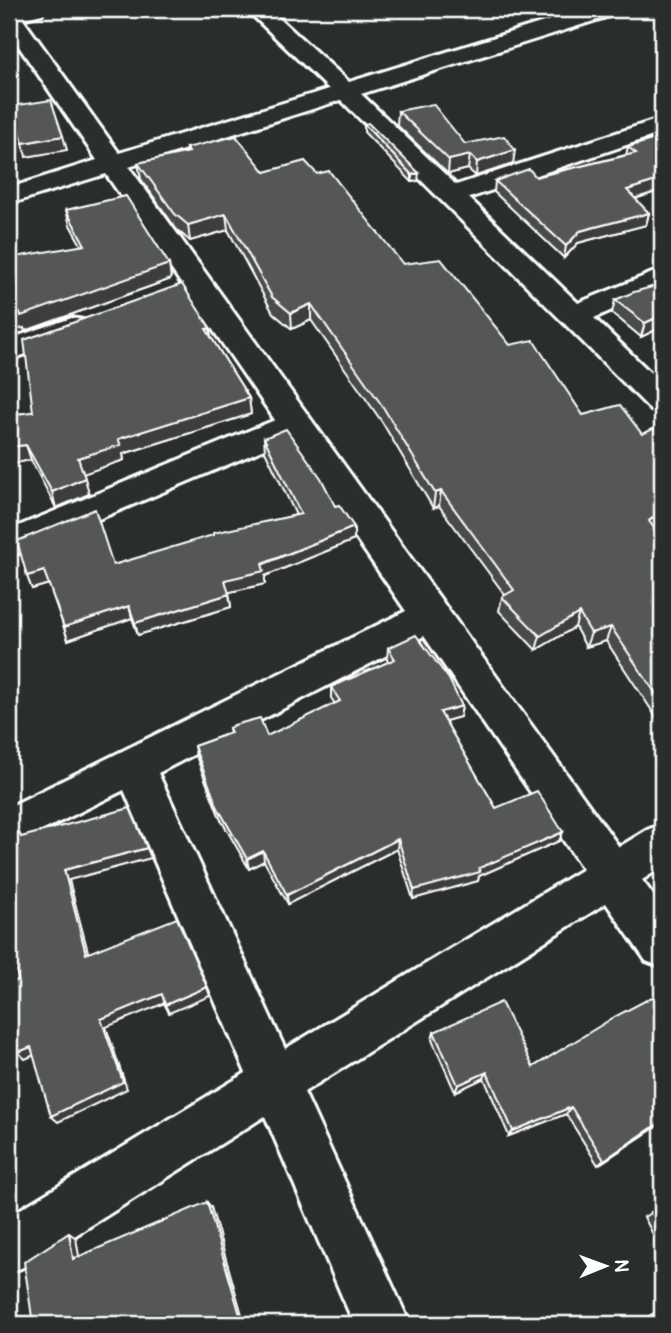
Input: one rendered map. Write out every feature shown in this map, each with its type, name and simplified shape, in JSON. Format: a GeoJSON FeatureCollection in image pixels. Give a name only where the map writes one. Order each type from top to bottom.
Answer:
{"type":"FeatureCollection","features":[{"type":"Feature","properties":{"kind":"street"},"geometry":{"type":"LineString","coordinates":[[34,9],[9,16],[112,163],[183,287],[295,424],[662,945]]}},
{"type":"Feature","properties":{"kind":"street"},"geometry":{"type":"LineString","coordinates":[[257,9],[452,194],[662,402]]}},
{"type":"Feature","properties":{"kind":"street"},"geometry":{"type":"LineString","coordinates":[[9,196],[608,9]]}},
{"type":"Feature","properties":{"kind":"street"},"geometry":{"type":"LineString","coordinates":[[452,194],[662,125]]}},
{"type":"Feature","properties":{"kind":"street"},"geometry":{"type":"LineString","coordinates":[[574,315],[662,278]]}},
{"type":"Feature","properties":{"kind":"street"},"geometry":{"type":"LineString","coordinates":[[9,350],[96,319]]}},
{"type":"Feature","properties":{"kind":"street"},"geometry":{"type":"LineString","coordinates":[[9,544],[295,424]]}},
{"type":"Feature","properties":{"kind":"street"},"geometry":{"type":"LineString","coordinates":[[9,828],[430,616]]}},
{"type":"Feature","properties":{"kind":"street"},"geometry":{"type":"LineString","coordinates":[[134,765],[382,1324]]}},
{"type":"Feature","properties":{"kind":"street"},"geometry":{"type":"LineString","coordinates":[[9,1246],[662,844]]}},
{"type":"Feature","properties":{"kind":"building"},"geometry":{"type":"Polygon","coordinates":[[[51,100],[63,136],[23,143],[12,106],[51,100]]]}},
{"type":"Feature","properties":{"kind":"building"},"geometry":{"type":"Polygon","coordinates":[[[433,104],[465,144],[504,136],[515,150],[477,162],[470,155],[449,160],[398,111],[433,104]]]}},
{"type":"Feature","properties":{"kind":"building"},"geometry":{"type":"Polygon","coordinates":[[[368,123],[419,173],[412,175],[364,124],[368,123]]]}},
{"type":"Feature","properties":{"kind":"building"},"geometry":{"type":"Polygon","coordinates":[[[236,136],[265,172],[305,161],[317,174],[329,171],[403,264],[441,259],[510,345],[533,340],[583,415],[620,405],[642,434],[662,425],[662,510],[649,521],[662,539],[662,703],[611,627],[591,633],[579,613],[540,636],[502,597],[514,590],[441,491],[435,493],[383,407],[311,304],[291,313],[272,297],[226,214],[188,225],[175,214],[138,163],[189,152],[186,148],[236,136]]]}},
{"type":"Feature","properties":{"kind":"building"},"geometry":{"type":"Polygon","coordinates":[[[662,137],[662,179],[627,190],[649,213],[580,231],[566,246],[495,181],[529,169],[536,177],[636,153],[628,147],[662,137]]]}},
{"type":"Feature","properties":{"kind":"building"},"geometry":{"type":"Polygon","coordinates":[[[126,196],[169,264],[21,316],[20,313],[9,315],[9,258],[85,245],[66,210],[126,196]]]}},
{"type":"Feature","properties":{"kind":"building"},"geometry":{"type":"Polygon","coordinates":[[[182,284],[210,328],[206,329],[249,398],[118,439],[121,445],[78,458],[85,478],[52,492],[26,445],[9,447],[9,415],[33,412],[24,340],[182,284]]]}},
{"type":"Feature","properties":{"kind":"building"},"geometry":{"type":"Polygon","coordinates":[[[662,284],[662,315],[645,323],[615,300],[634,292],[662,284]]]}},
{"type":"Feature","properties":{"kind":"building"},"geometry":{"type":"Polygon","coordinates":[[[286,429],[321,478],[335,506],[339,505],[354,527],[262,564],[264,571],[225,580],[229,594],[135,623],[129,606],[64,627],[44,571],[27,576],[17,541],[95,509],[113,565],[213,533],[301,514],[264,438],[286,429]]]}},
{"type":"Feature","properties":{"kind":"building"},"geometry":{"type":"Polygon","coordinates":[[[416,635],[449,679],[462,706],[440,712],[496,808],[537,791],[563,832],[479,868],[480,872],[414,890],[398,839],[287,895],[263,851],[247,859],[218,808],[194,746],[231,733],[229,728],[234,725],[260,718],[267,736],[340,701],[331,687],[395,659],[388,648],[416,635]]]}},
{"type":"Feature","properties":{"kind":"building"},"geometry":{"type":"Polygon","coordinates":[[[130,808],[147,848],[64,870],[86,954],[177,918],[207,987],[165,1005],[162,994],[101,1019],[123,1082],[51,1116],[31,1047],[18,1052],[9,1013],[9,984],[18,980],[9,939],[9,836],[19,832],[21,837],[130,808]]]}},
{"type":"Feature","properties":{"kind":"building"},"geometry":{"type":"Polygon","coordinates":[[[662,992],[662,1121],[604,1160],[571,1107],[513,1131],[487,1072],[458,1085],[434,1032],[501,1002],[533,1067],[616,1016],[662,992]]]}},
{"type":"Feature","properties":{"kind":"building"},"geometry":{"type":"Polygon","coordinates":[[[207,1202],[240,1315],[212,1324],[33,1324],[24,1262],[69,1233],[73,1259],[207,1202]]]}},
{"type":"Feature","properties":{"kind":"building"},"geometry":{"type":"Polygon","coordinates":[[[662,1207],[662,1233],[651,1212],[662,1207]]]}},
{"type":"Feature","properties":{"kind":"building"},"geometry":{"type":"Polygon","coordinates":[[[662,1311],[662,1324],[640,1324],[662,1311]]]}}]}
